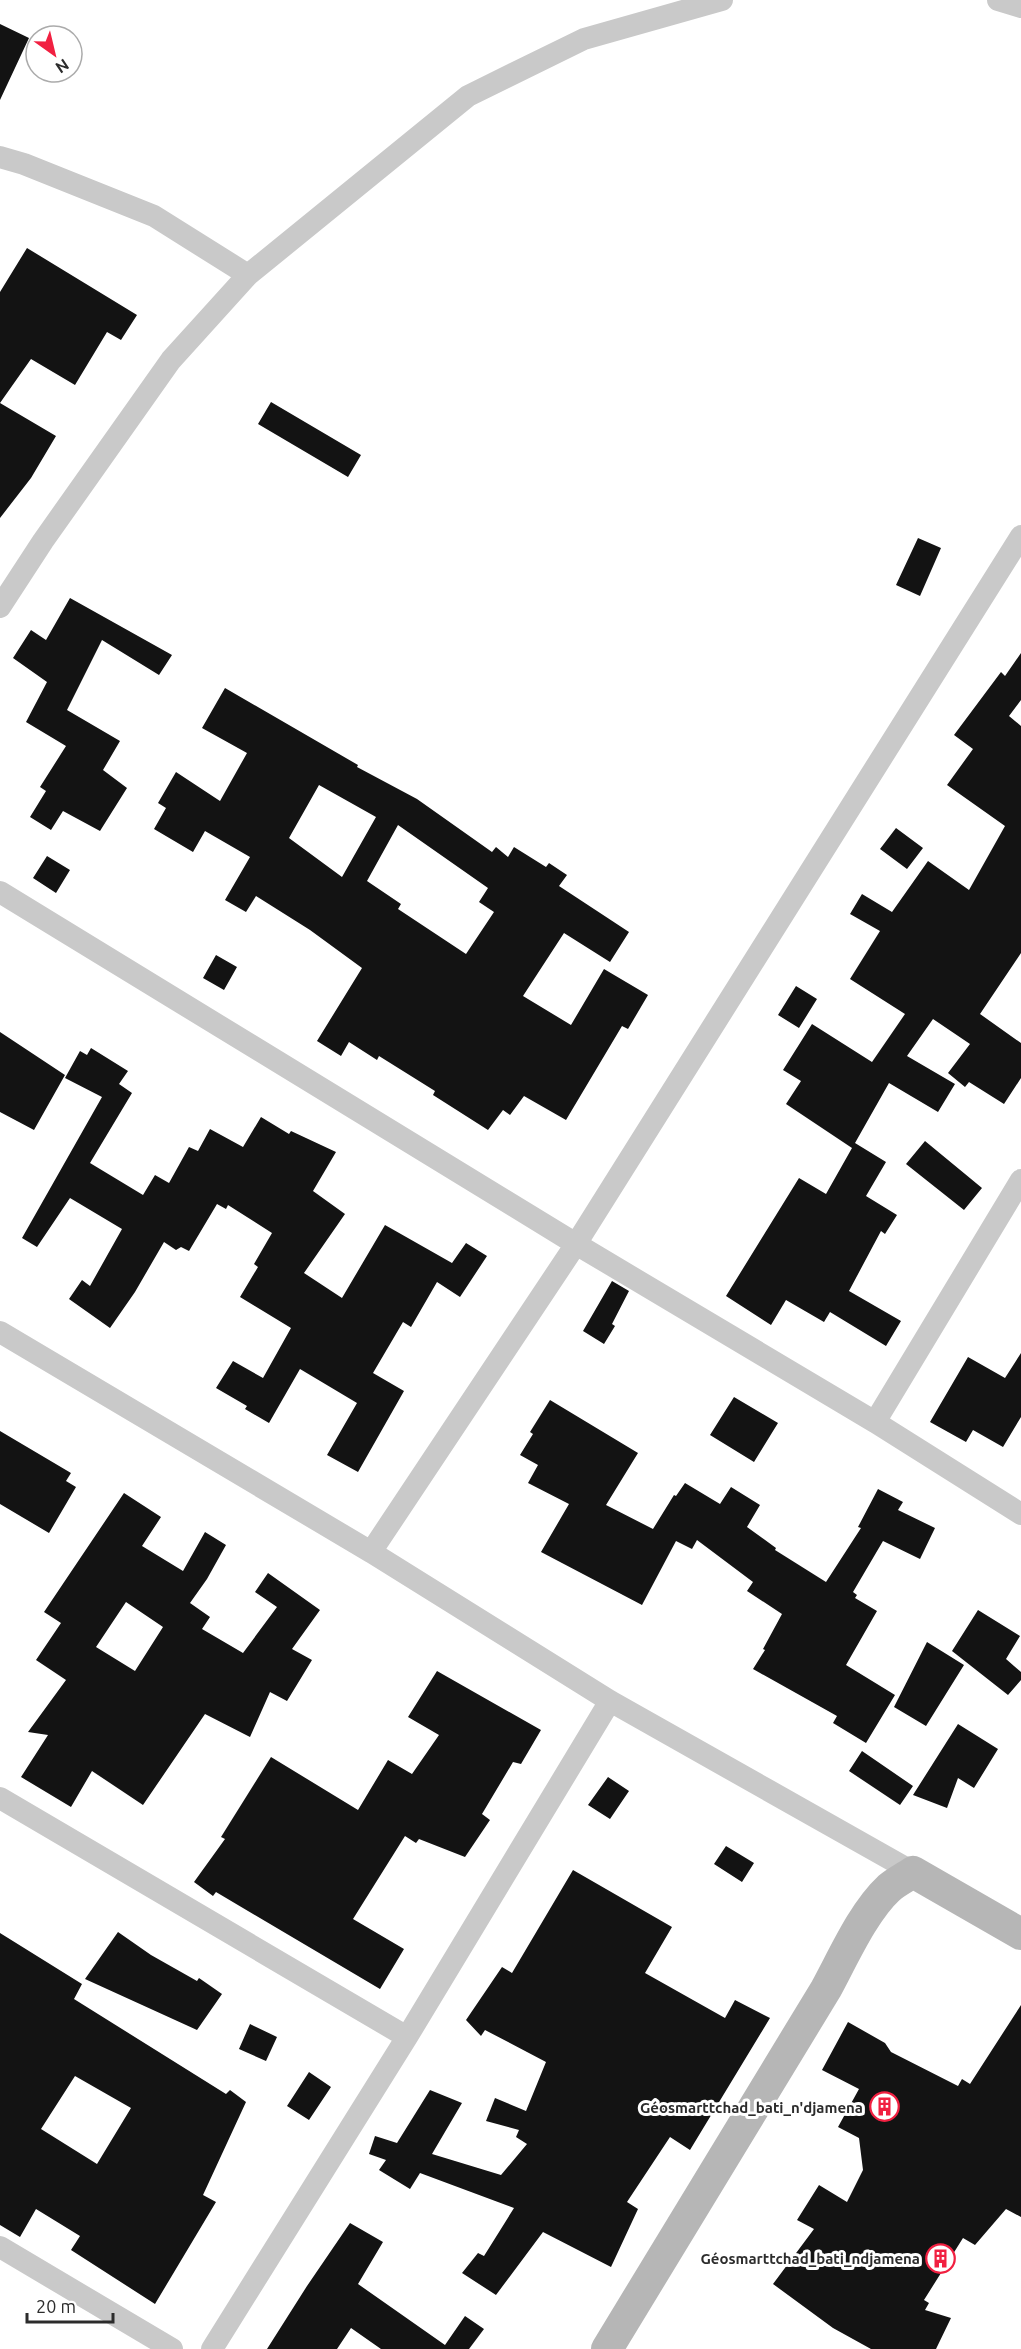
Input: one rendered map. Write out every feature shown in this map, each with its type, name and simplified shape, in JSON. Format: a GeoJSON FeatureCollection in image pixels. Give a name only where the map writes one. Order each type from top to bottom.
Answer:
{"type":"FeatureCollection","features":[{"type":"Feature","properties":{"kind":"street"},"geometry":{"type":"LineString","coordinates":[[0,607],[43,541],[171,360],[248,275],[468,96],[584,39],[722,0]]}},
{"type":"Feature","properties":{"kind":"street"},"geometry":{"type":"LineString","coordinates":[[998,0],[1021,7]]}},
{"type":"Feature","properties":{"kind":"street"},"geometry":{"type":"LineString","coordinates":[[0,157],[24,164],[154,216],[248,275]]}},
{"type":"Feature","properties":{"kind":"street"},"geometry":{"type":"LineString","coordinates":[[371,1552],[576,1244],[1021,536]]}},
{"type":"Feature","properties":{"kind":"street"},"geometry":{"type":"LineString","coordinates":[[0,892],[576,1244],[875,1422],[1021,1514]]}},
{"type":"Feature","properties":{"kind":"street"},"geometry":{"type":"LineString","coordinates":[[875,1422],[1021,1180]]}},
{"type":"Feature","properties":{"kind":"street"},"geometry":{"type":"LineString","coordinates":[[0,1332],[371,1552],[610,1701],[1021,1934]]}},
{"type":"Feature","properties":{"kind":"street"},"geometry":{"type":"LineString","coordinates":[[212,2349],[407,2037],[610,1701]]}},
{"type":"Feature","properties":{"kind":"street"},"geometry":{"type":"LineString","coordinates":[[0,1798],[407,2037]]}},
{"type":"Feature","properties":{"kind":"street"},"geometry":{"type":"LineString","coordinates":[[607,2349],[877,1902],[890,1887],[913,1872]]}},
{"type":"Feature","properties":{"kind":"street"},"geometry":{"type":"LineString","coordinates":[[0,2247],[172,2349]]}},
{"type":"Feature","properties":{"kind":"building"},"geometry":{"type":"Polygon","coordinates":[[[0,24],[24,36],[24,49],[0,100],[0,24]]]}},
{"type":"Feature","properties":{"kind":"building"},"geometry":{"type":"Polygon","coordinates":[[[27,248],[137,315],[121,340],[107,332],[75,385],[31,359],[0,403],[0,292],[27,248]]]}},
{"type":"Feature","properties":{"kind":"building"},"geometry":{"type":"Polygon","coordinates":[[[271,402],[361,455],[348,477],[258,424],[271,402]]]}},
{"type":"Feature","properties":{"kind":"building"},"geometry":{"type":"Polygon","coordinates":[[[0,403],[56,436],[31,478],[0,518],[0,403]]]}},
{"type":"Feature","properties":{"kind":"building"},"geometry":{"type":"Polygon","coordinates":[[[918,538],[941,548],[920,596],[896,585],[918,538]]]}},
{"type":"Feature","properties":{"kind":"building"},"geometry":{"type":"Polygon","coordinates":[[[70,598],[172,655],[159,675],[102,640],[67,710],[120,741],[103,770],[127,788],[100,831],[63,811],[51,830],[30,817],[46,791],[40,787],[66,746],[26,722],[47,682],[13,658],[31,630],[46,640],[70,598]]]}},
{"type":"Feature","properties":{"kind":"building"},"geometry":{"type":"Polygon","coordinates":[[[1021,653],[1021,700],[1009,716],[1021,726],[1021,953],[980,1014],[1021,1043],[1021,1078],[1004,1104],[969,1082],[965,1087],[948,1073],[970,1044],[933,1019],[907,1056],[955,1084],[938,1112],[889,1083],[855,1143],[886,1162],[866,1196],[897,1215],[885,1234],[881,1231],[849,1291],[901,1321],[886,1346],[830,1312],[824,1322],[786,1300],[771,1325],[726,1296],[799,1178],[826,1194],[852,1148],[786,1104],[801,1081],[783,1070],[812,1024],[872,1062],[905,1014],[850,979],[880,931],[850,914],[862,894],[892,912],[928,861],[969,890],[1005,826],[947,785],[973,749],[954,735],[1001,672],[1005,676],[1021,653]]]}},
{"type":"Feature","properties":{"kind":"building"},"geometry":{"type":"Polygon","coordinates":[[[225,688],[358,765],[357,767],[417,799],[492,852],[496,847],[508,857],[514,847],[546,867],[549,863],[567,875],[559,886],[629,932],[610,962],[564,933],[523,996],[571,1025],[604,969],[648,995],[628,1029],[622,1026],[566,1120],[524,1096],[510,1115],[503,1110],[488,1130],[433,1095],[435,1091],[379,1056],[377,1060],[349,1042],[341,1056],[317,1041],[362,968],[310,930],[256,896],[246,912],[225,900],[250,857],[205,831],[193,852],[154,829],[166,808],[158,803],[176,772],[220,801],[247,753],[202,728],[225,688]],[[319,785],[289,838],[342,877],[376,817],[319,785]],[[398,825],[367,881],[401,904],[398,909],[466,954],[494,912],[479,902],[488,888],[398,825]]]}},
{"type":"Feature","properties":{"kind":"building"},"geometry":{"type":"Polygon","coordinates":[[[896,828],[923,848],[907,869],[880,849],[896,828]]]}},
{"type":"Feature","properties":{"kind":"building"},"geometry":{"type":"Polygon","coordinates":[[[47,856],[70,870],[56,893],[33,878],[47,856]]]}},
{"type":"Feature","properties":{"kind":"building"},"geometry":{"type":"Polygon","coordinates":[[[216,955],[237,967],[224,990],[203,978],[216,955]]]}},
{"type":"Feature","properties":{"kind":"building"},"geometry":{"type":"Polygon","coordinates":[[[796,986],[817,999],[799,1028],[778,1015],[796,986]]]}},
{"type":"Feature","properties":{"kind":"building"},"geometry":{"type":"Polygon","coordinates":[[[0,1032],[65,1075],[34,1130],[0,1112],[0,1032]]]}},
{"type":"Feature","properties":{"kind":"building"},"geometry":{"type":"Polygon","coordinates":[[[91,1048],[128,1071],[119,1084],[132,1093],[90,1163],[143,1195],[155,1175],[169,1183],[189,1147],[198,1151],[210,1129],[243,1147],[261,1117],[289,1134],[291,1131],[336,1152],[313,1191],[345,1214],[304,1273],[342,1298],[385,1225],[452,1263],[466,1243],[487,1256],[460,1297],[437,1282],[411,1327],[403,1322],[373,1373],[404,1391],[358,1472],[327,1455],[357,1403],[300,1369],[269,1423],[245,1409],[247,1406],[216,1388],[233,1361],[263,1378],[291,1328],[240,1297],[258,1267],[254,1264],[272,1233],[228,1205],[226,1209],[217,1204],[189,1251],[181,1247],[176,1250],[164,1242],[135,1292],[110,1328],[69,1299],[82,1280],[90,1286],[122,1229],[70,1198],[37,1247],[22,1238],[102,1097],[65,1078],[80,1051],[87,1055],[91,1048]]]}},
{"type":"Feature","properties":{"kind":"building"},"geometry":{"type":"Polygon","coordinates":[[[925,1141],[982,1188],[964,1210],[906,1164],[925,1141]]]}},
{"type":"Feature","properties":{"kind":"building"},"geometry":{"type":"Polygon","coordinates":[[[612,1281],[629,1291],[612,1324],[615,1326],[604,1344],[583,1331],[612,1281]]]}},
{"type":"Feature","properties":{"kind":"building"},"geometry":{"type":"Polygon","coordinates":[[[1021,1353],[1021,1417],[1003,1447],[973,1430],[966,1442],[930,1422],[968,1357],[1005,1378],[1021,1353]]]}},
{"type":"Feature","properties":{"kind":"building"},"geometry":{"type":"Polygon","coordinates":[[[734,1397],[778,1423],[754,1462],[710,1435],[734,1397]]]}},
{"type":"Feature","properties":{"kind":"building"},"geometry":{"type":"Polygon","coordinates":[[[550,1400],[638,1453],[606,1505],[653,1529],[674,1495],[676,1496],[685,1483],[720,1504],[731,1487],[760,1505],[747,1527],[776,1548],[775,1550],[826,1582],[861,1528],[858,1527],[878,1489],[903,1502],[898,1510],[935,1528],[920,1559],[883,1541],[853,1592],[857,1595],[855,1598],[877,1611],[846,1665],[895,1695],[866,1743],[833,1723],[837,1716],[753,1669],[782,1614],[747,1591],[753,1582],[697,1540],[692,1549],[676,1541],[642,1605],[541,1552],[569,1504],[528,1483],[538,1465],[520,1455],[533,1434],[530,1432],[550,1400]]]}},
{"type":"Feature","properties":{"kind":"building"},"geometry":{"type":"Polygon","coordinates":[[[0,1431],[71,1473],[66,1481],[76,1487],[49,1533],[0,1504],[0,1431]]]}},
{"type":"Feature","properties":{"kind":"building"},"geometry":{"type":"Polygon","coordinates":[[[124,1493],[161,1517],[142,1546],[183,1571],[205,1532],[226,1545],[190,1603],[210,1617],[202,1629],[243,1653],[277,1607],[255,1592],[268,1573],[320,1610],[292,1649],[312,1660],[287,1701],[270,1692],[250,1737],[205,1714],[143,1805],[92,1771],[71,1807],[21,1777],[48,1735],[28,1732],[66,1680],[36,1660],[61,1623],[44,1612],[124,1493]],[[126,1602],[96,1647],[135,1671],[163,1627],[126,1602]]]}},
{"type":"Feature","properties":{"kind":"building"},"geometry":{"type":"Polygon","coordinates":[[[978,1610],[1020,1636],[1006,1659],[1021,1672],[1021,1680],[1008,1695],[952,1651],[978,1610]]]}},
{"type":"Feature","properties":{"kind":"building"},"geometry":{"type":"Polygon","coordinates":[[[927,1642],[964,1665],[926,1726],[894,1707],[927,1642]]]}},
{"type":"Feature","properties":{"kind":"building"},"geometry":{"type":"Polygon","coordinates":[[[437,1671],[541,1730],[521,1764],[513,1762],[482,1814],[490,1820],[465,1857],[419,1839],[416,1843],[405,1836],[353,1919],[404,1949],[380,1989],[216,1892],[213,1896],[194,1882],[225,1839],[221,1837],[271,1757],[358,1810],[388,1760],[412,1774],[439,1735],[408,1717],[437,1671]]]}},
{"type":"Feature","properties":{"kind":"building"},"geometry":{"type":"Polygon","coordinates":[[[958,1724],[998,1749],[974,1788],[958,1778],[947,1808],[913,1795],[958,1724]]]}},
{"type":"Feature","properties":{"kind":"building"},"geometry":{"type":"Polygon","coordinates":[[[862,1751],[913,1786],[900,1805],[849,1771],[862,1751]]]}},
{"type":"Feature","properties":{"kind":"building"},"geometry":{"type":"Polygon","coordinates":[[[608,1777],[629,1791],[610,1819],[588,1805],[608,1777]]]}},
{"type":"Feature","properties":{"kind":"building"},"geometry":{"type":"Polygon","coordinates":[[[726,1846],[754,1863],[742,1882],[714,1864],[726,1846]]]}},
{"type":"Feature","properties":{"kind":"building"},"geometry":{"type":"Polygon","coordinates":[[[573,1870],[672,1927],[645,1973],[725,2018],[735,2000],[770,2018],[690,2150],[670,2137],[627,2202],[638,2209],[611,2267],[543,2232],[496,2295],[462,2273],[478,2253],[484,2256],[514,2208],[420,2173],[410,2189],[379,2170],[386,2160],[369,2154],[375,2136],[397,2143],[430,2090],[462,2103],[432,2154],[501,2175],[527,2144],[516,2137],[519,2130],[486,2121],[495,2098],[526,2111],[546,2062],[485,2030],[481,2036],[466,2020],[502,1967],[512,1973],[573,1870]]]}},
{"type":"Feature","properties":{"kind":"building"},"geometry":{"type":"Polygon","coordinates":[[[118,1932],[151,1955],[197,1981],[199,1978],[222,1994],[197,2030],[85,1979],[118,1932]]]}},
{"type":"Feature","properties":{"kind":"building"},"geometry":{"type":"Polygon","coordinates":[[[0,1933],[82,1984],[74,1999],[226,2094],[230,2090],[246,2102],[203,2195],[216,2202],[155,2304],[71,2250],[80,2236],[36,2209],[20,2237],[0,2225],[0,1933]],[[75,2076],[41,2129],[97,2164],[131,2108],[75,2076]]]}},
{"type":"Feature","properties":{"kind":"building"},"geometry":{"type":"Polygon","coordinates":[[[1021,2005],[1021,2217],[1006,2209],[975,2245],[963,2238],[924,2300],[929,2303],[925,2310],[951,2318],[936,2349],[871,2349],[833,2328],[773,2284],[814,2229],[797,2220],[819,2185],[847,2202],[863,2170],[859,2138],[838,2127],[859,2089],[822,2070],[848,2022],[885,2043],[891,2052],[958,2086],[962,2079],[970,2084],[1021,2005]]]}},
{"type":"Feature","properties":{"kind":"building"},"geometry":{"type":"Polygon","coordinates":[[[250,2024],[277,2037],[266,2061],[239,2049],[250,2024]]]}},
{"type":"Feature","properties":{"kind":"building"},"geometry":{"type":"Polygon","coordinates":[[[309,2072],[331,2087],[309,2120],[287,2106],[309,2072]]]}},
{"type":"Feature","properties":{"kind":"building"},"geometry":{"type":"Polygon","coordinates":[[[350,2223],[383,2242],[358,2284],[445,2345],[465,2316],[484,2329],[469,2349],[381,2349],[351,2328],[337,2349],[267,2349],[350,2223]]]}},
{"type":"Feature","properties":{"kind":"place","name":"Géosmarttchad_bati_n'djamena"},"geometry":{"type":"Point","coordinates":[884,2107]}},
{"type":"Feature","properties":{"kind":"place","name":"Géosmarttchad_bati_ndjamena"},"geometry":{"type":"Point","coordinates":[941,2258]}}]}
